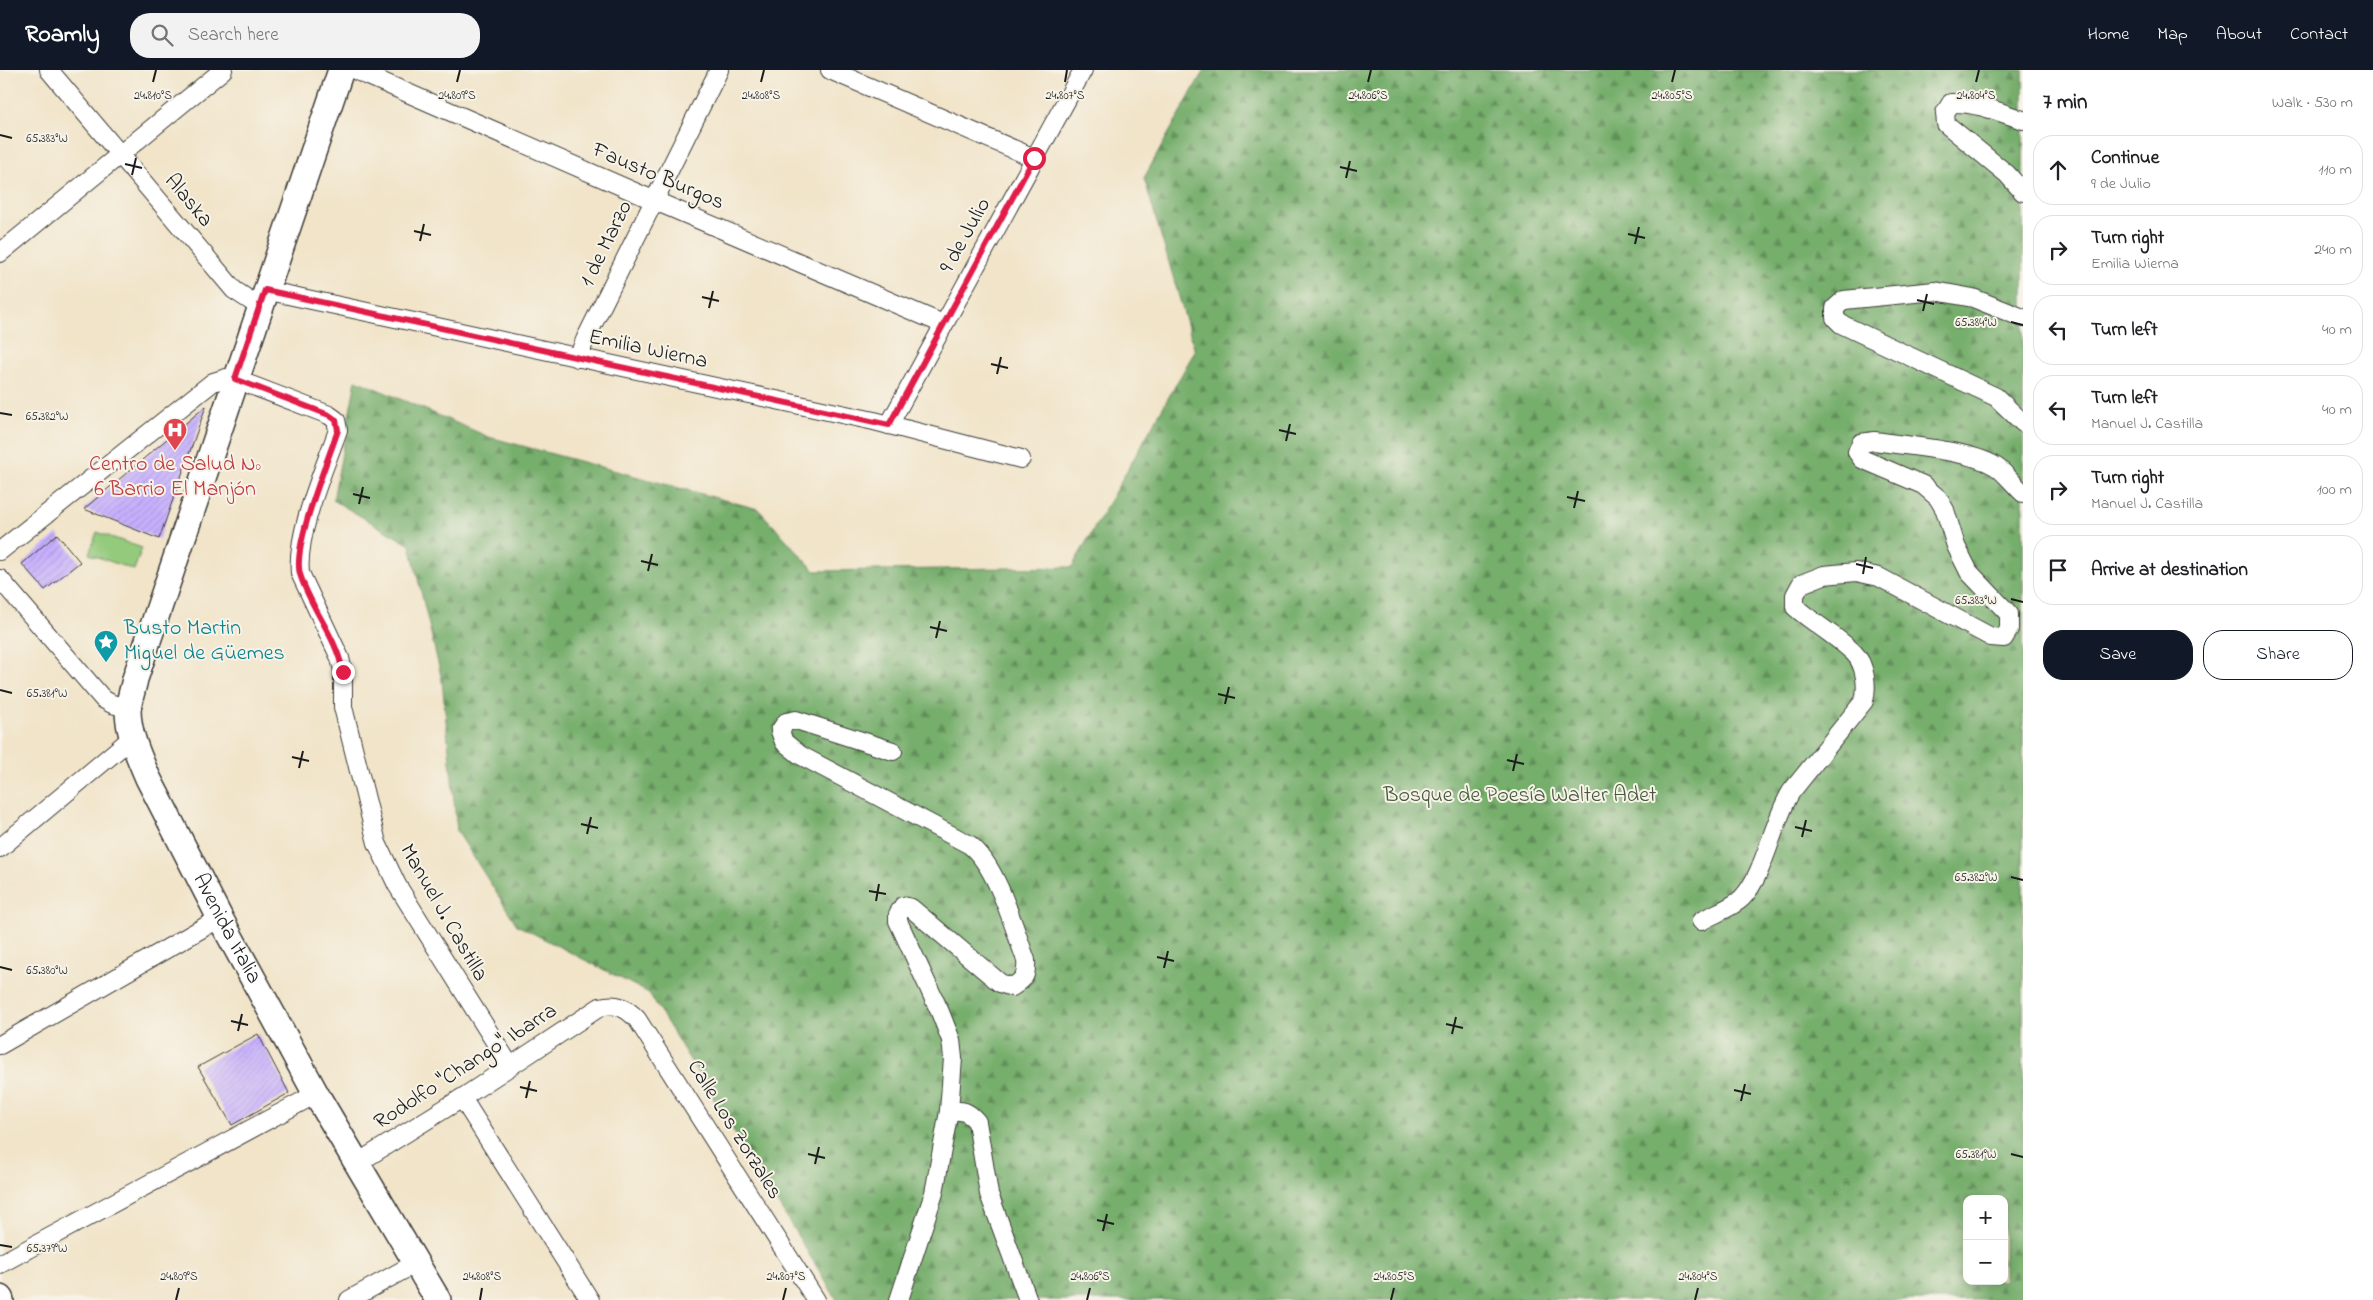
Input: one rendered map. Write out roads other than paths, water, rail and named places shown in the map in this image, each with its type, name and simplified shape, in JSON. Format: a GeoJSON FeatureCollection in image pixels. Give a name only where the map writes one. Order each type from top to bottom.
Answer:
{"type":"FeatureCollection","features":[{"type":"Feature","properties":{"kind":"main road"},"geometry":{"type":"LineString","coordinates":[[128,708],[135,679],[235,379],[341,70]]}},
{"type":"Feature","properties":{"kind":"main road","name":"Avenida Italia"},"geometry":{"type":"LineString","coordinates":[[128,708],[133,738],[148,778],[220,918],[316,1094],[438,1300]]}},
{"type":"Feature","properties":{"kind":"street","name":"Alaska"},"geometry":{"type":"LineString","coordinates":[[49,70],[234,290],[262,299]]}},
{"type":"Feature","properties":{"kind":"street"},"geometry":{"type":"LineString","coordinates":[[0,253],[223,70]]}},
{"type":"Feature","properties":{"kind":"street","name":"Fausto Burgos"},"geometry":{"type":"LineString","coordinates":[[355,70],[943,324]]}},
{"type":"Feature","properties":{"kind":"street","name":"1 de Marzo"},"geometry":{"type":"LineString","coordinates":[[578,358],[653,200],[719,70]]}},
{"type":"Feature","properties":{"kind":"street"},"geometry":{"type":"LineString","coordinates":[[830,70],[1034,158]]}},
{"type":"Feature","properties":{"kind":"street","name":"9 de Julio"},"geometry":{"type":"LineString","coordinates":[[889,425],[1083,70]]}},
{"type":"Feature","properties":{"kind":"street"},"geometry":{"type":"LineString","coordinates":[[2023,120],[1976,105],[1960,103],[1951,103],[1945,113],[1946,124],[2007,174],[2023,192]]}},
{"type":"Feature","properties":{"kind":"street"},"geometry":{"type":"LineString","coordinates":[[2023,318],[1973,298],[1934,291],[1844,300],[1835,308],[1835,318],[1842,324],[1996,397],[2023,423]]}},
{"type":"Feature","properties":{"kind":"street","name":"Emilia Wierna"},"geometry":{"type":"LineString","coordinates":[[262,299],[578,358],[889,425],[1021,459]]}},
{"type":"Feature","properties":{"kind":"street"},"geometry":{"type":"LineString","coordinates":[[0,551],[200,390],[213,382],[226,378],[235,379]]}},
{"type":"Feature","properties":{"kind":"street","name":"Manuel J. Castilla"},"geometry":{"type":"LineString","coordinates":[[235,379],[329,415],[336,420],[338,430],[302,537],[298,558],[300,573],[340,658],[343,672],[343,708],[377,843],[397,885],[510,1066]]}},
{"type":"Feature","properties":{"kind":"street"},"geometry":{"type":"LineString","coordinates":[[1701,921],[1741,899],[1754,880],[1782,806],[1791,792],[1864,701],[1867,691],[1865,677],[1855,654],[1795,607],[1795,595],[1801,584],[1824,575],[1856,572],[1879,577],[1991,637],[2004,638],[2009,630],[2009,614],[1969,572],[1956,546],[1945,510],[1938,498],[1923,485],[1862,459],[1857,452],[1861,443],[1874,441],[1959,454],[1979,460],[1996,466],[2023,493]]}},
{"type":"Feature","properties":{"kind":"street"},"geometry":{"type":"LineString","coordinates":[[0,580],[103,699],[112,704],[128,708]]}},
{"type":"Feature","properties":{"kind":"street"},"geometry":{"type":"LineString","coordinates":[[893,751],[796,720],[786,722],[780,731],[784,742],[790,749],[970,845],[980,854],[990,868],[1026,960],[1027,974],[1023,980],[1012,986],[1000,983],[911,908],[903,906],[898,914],[898,921],[951,1040],[953,1058],[949,1111],[934,1193],[899,1300]]}},
{"type":"Feature","properties":{"kind":"street"},"geometry":{"type":"LineString","coordinates":[[0,848],[133,738]]}},
{"type":"Feature","properties":{"kind":"street"},"geometry":{"type":"LineString","coordinates":[[0,1045],[220,918]]}},
{"type":"Feature","properties":{"kind":"street","name":"Calle Los Zorzales"},"geometry":{"type":"LineString","coordinates":[[600,1007],[612,1004],[622,1006],[637,1020],[816,1300]]}},
{"type":"Feature","properties":{"kind":"street","name":"Rodolfo \"Chango\" Ibarra"},"geometry":{"type":"LineString","coordinates":[[356,1164],[462,1098],[600,1007]]}},
{"type":"Feature","properties":{"kind":"street"},"geometry":{"type":"LineString","coordinates":[[0,1264],[316,1094]]}},
{"type":"Feature","properties":{"kind":"street"},"geometry":{"type":"LineString","coordinates":[[462,1098],[590,1300]]}},
{"type":"Feature","properties":{"kind":"street"},"geometry":{"type":"LineString","coordinates":[[949,1111],[963,1110],[970,1114],[977,1122],[989,1194],[1028,1300]]}},
{"type":"Feature","properties":{"kind":"street"},"geometry":{"type":"LineString","coordinates":[[349,1300],[416,1263]]}},
{"type":"Feature","properties":{"kind":"place","name":"Centro de Salud Nº 6 Barrio El Manjón"},"geometry":{"type":"Point","coordinates":[175,451]}},
{"type":"Feature","properties":{"kind":"place","name":"Busto Martin Miguel de Güemes"},"geometry":{"type":"Point","coordinates":[106,663]}},
{"type":"Feature","properties":{"kind":"park label","name":"Bosque de Poesía Walter Adet"},"geometry":{"type":"Point","coordinates":[1520,796]}}]}
